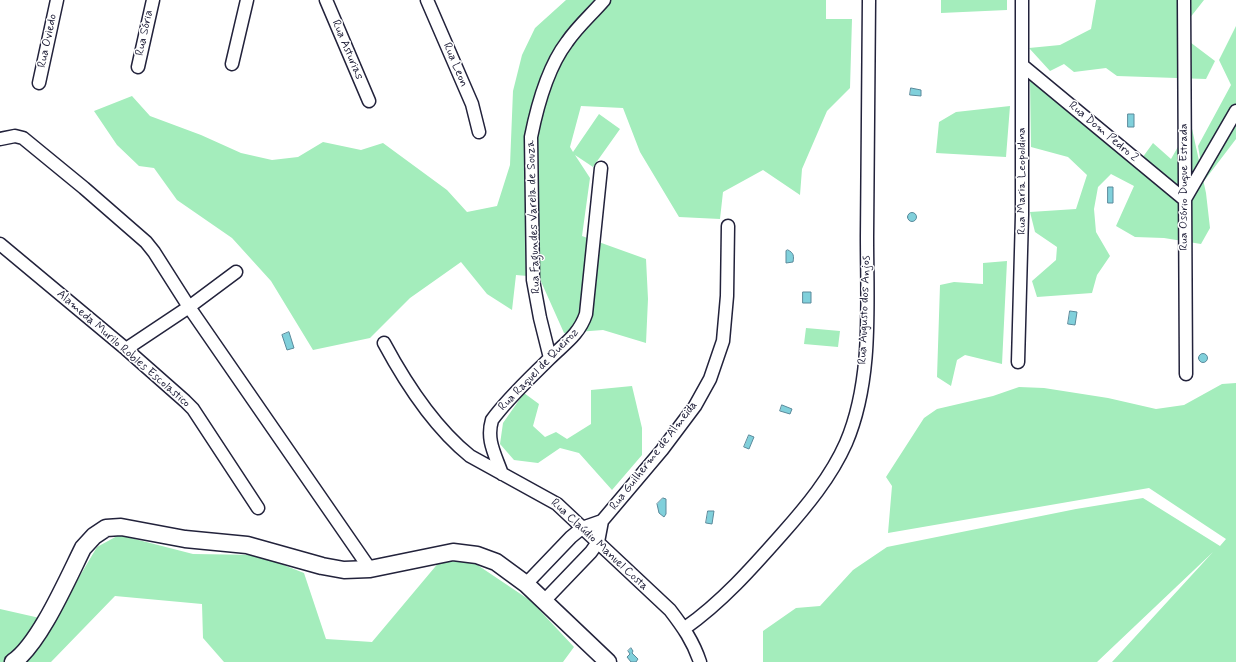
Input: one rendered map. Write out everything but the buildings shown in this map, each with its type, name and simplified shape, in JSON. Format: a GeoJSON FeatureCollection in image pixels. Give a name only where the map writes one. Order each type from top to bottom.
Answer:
{"type":"FeatureCollection","features":[{"type":"Feature","properties":{"kind":"street","name":"Rua Oviedo"},"geometry":{"type":"LineString","coordinates":[[39,83],[57,0]]}},
{"type":"Feature","properties":{"kind":"street","name":"Rua Sória"},"geometry":{"type":"LineString","coordinates":[[138,67],[153,0]]}},
{"type":"Feature","properties":{"kind":"street"},"geometry":{"type":"LineString","coordinates":[[232,64],[248,0]]}},
{"type":"Feature","properties":{"kind":"street","name":"Rua Asturias"},"geometry":{"type":"LineString","coordinates":[[326,0],[369,101]]}},
{"type":"Feature","properties":{"kind":"street","name":"Rua Leon"},"geometry":{"type":"LineString","coordinates":[[427,0],[472,104],[479,132]]}},
{"type":"Feature","properties":{"kind":"street","name":"Rua Fagundes Varela de Souza"},"geometry":{"type":"LineString","coordinates":[[550,358],[540,318],[534,280],[531,137],[534,118],[555,60],[567,41],[604,0]]}},
{"type":"Feature","properties":{"kind":"street","name":"Rua Augusto dos Anjos"},"geometry":{"type":"LineString","coordinates":[[685,628],[706,614],[757,563],[806,506],[828,475],[846,444],[857,408],[866,344],[869,0]]}},
{"type":"Feature","properties":{"kind":"street","name":"Rua Maria Leopoldina"},"geometry":{"type":"LineString","coordinates":[[1018,362],[1022,215],[1022,0]]}},
{"type":"Feature","properties":{"kind":"street","name":"Rua Osório Duque Estrada"},"geometry":{"type":"LineString","coordinates":[[1184,0],[1186,374]]}},
{"type":"Feature","properties":{"kind":"street","name":"Rua Dom Pedro 2"},"geometry":{"type":"LineString","coordinates":[[1022,65],[1185,200]]}},
{"type":"Feature","properties":{"kind":"street"},"geometry":{"type":"LineString","coordinates":[[1185,200],[1236,111]]}},
{"type":"Feature","properties":{"kind":"street"},"geometry":{"type":"LineString","coordinates":[[0,139],[15,136],[23,138],[84,188],[140,237],[154,252],[189,307],[370,569]]}},
{"type":"Feature","properties":{"kind":"street","name":"Rua Raquel de Queiroz"},"geometry":{"type":"LineString","coordinates":[[502,474],[490,441],[489,431],[492,420],[550,358],[575,335],[582,326],[586,314],[601,168]]}},
{"type":"Feature","properties":{"kind":"street","name":"Rua Guilherme de Almeida"},"geometry":{"type":"LineString","coordinates":[[598,542],[602,521],[667,443],[695,406],[710,379],[723,341],[727,296],[728,226]]}},
{"type":"Feature","properties":{"kind":"street","name":"Alameda Murilo Robles Escolastico"},"geometry":{"type":"LineString","coordinates":[[0,244],[126,349],[193,409],[258,508]]}},
{"type":"Feature","properties":{"kind":"street"},"geometry":{"type":"LineString","coordinates":[[126,349],[189,307],[236,272]]}},
{"type":"Feature","properties":{"kind":"street","name":"Rua Claúdio Manuel Costa"},"geometry":{"type":"LineString","coordinates":[[384,343],[404,378],[446,433],[470,456],[551,500],[598,542],[670,610],[685,628],[695,646],[700,662]]}},
{"type":"Feature","properties":{"kind":"street","name":"Rua Guilherme de Almeida"},"geometry":{"type":"LineString","coordinates":[[582,528],[602,521]]}},
{"type":"Feature","properties":{"kind":"street"},"geometry":{"type":"LineString","coordinates":[[13,662],[20,657],[34,641],[83,548],[94,536],[106,528],[121,527],[185,539],[247,545],[322,566],[344,570],[370,569],[453,552],[477,555],[496,562],[526,584],[608,662]]}},
{"type":"Feature","properties":{"kind":"street"},"geometry":{"type":"LineString","coordinates":[[526,584],[560,548],[582,528]]}},
{"type":"Feature","properties":{"kind":"street"},"geometry":{"type":"LineString","coordinates":[[544,601],[580,565],[598,542]]}},
{"type":"Feature","properties":{"kind":"green space"},"geometry":{"type":"Polygon","coordinates":[[[566,0],[826,0],[826,19],[852,19],[850,88],[827,111],[802,169],[800,195],[763,170],[723,192],[720,219],[679,217],[640,152],[623,108],[581,106],[570,147],[573,152],[599,114],[620,129],[593,167],[575,155],[590,178],[582,236],[646,259],[648,299],[646,343],[603,330],[564,333],[539,277],[516,275],[512,310],[487,294],[461,262],[410,298],[370,338],[313,350],[271,281],[232,238],[177,200],[154,168],[139,166],[117,145],[94,111],[132,96],[150,116],[201,135],[241,153],[272,160],[298,157],[323,142],[361,150],[383,143],[447,190],[467,212],[497,206],[510,165],[513,91],[522,55],[535,28],[566,0]]]}},
{"type":"Feature","properties":{"kind":"green space"},"geometry":{"type":"Polygon","coordinates":[[[941,0],[1007,0],[1007,10],[941,13],[941,0]]]}},
{"type":"Feature","properties":{"kind":"green space"},"geometry":{"type":"Polygon","coordinates":[[[1096,0],[1204,0],[1178,33],[1215,61],[1206,79],[1117,76],[1106,68],[1074,72],[1064,64],[1050,71],[1029,48],[1060,45],[1091,29],[1096,0]]]}},
{"type":"Feature","properties":{"kind":"green space"},"geometry":{"type":"Polygon","coordinates":[[[1236,26],[1236,139],[1204,181],[1198,146],[1231,85],[1219,60],[1236,26]]]}},
{"type":"Feature","properties":{"kind":"green space"},"geometry":{"type":"Polygon","coordinates":[[[1030,80],[1137,165],[1153,143],[1171,159],[1191,124],[1206,193],[1210,228],[1201,244],[1164,238],[1135,237],[1116,226],[1134,186],[1111,174],[1098,187],[1094,209],[1096,232],[1110,256],[1097,275],[1092,293],[1037,297],[1032,281],[1056,260],[1057,247],[1035,232],[1030,212],[1076,209],[1087,175],[1068,157],[1031,147],[1030,80]]]}},
{"type":"Feature","properties":{"kind":"green space"},"geometry":{"type":"Polygon","coordinates":[[[1010,106],[1006,157],[936,153],[939,122],[956,112],[1010,106]]]}},
{"type":"Feature","properties":{"kind":"green space"},"geometry":{"type":"Polygon","coordinates":[[[1007,261],[1002,364],[965,355],[957,360],[951,386],[937,377],[940,285],[954,282],[983,284],[983,263],[1007,261]]]}},
{"type":"Feature","properties":{"kind":"green space"},"geometry":{"type":"Polygon","coordinates":[[[806,328],[840,331],[838,347],[804,344],[806,328]]]}},
{"type":"Feature","properties":{"kind":"green space"},"geometry":{"type":"Polygon","coordinates":[[[1236,383],[1236,662],[1112,662],[1213,552],[1097,662],[763,662],[763,631],[796,608],[820,606],[853,570],[887,547],[1076,509],[1143,498],[1220,546],[1226,539],[1149,488],[888,533],[892,486],[886,477],[924,418],[937,409],[993,396],[1019,387],[1044,388],[1108,398],[1156,409],[1184,405],[1222,384],[1236,383]]]}},
{"type":"Feature","properties":{"kind":"green space"},"geometry":{"type":"Polygon","coordinates":[[[632,386],[642,428],[642,455],[612,490],[579,453],[560,448],[538,463],[514,460],[500,444],[503,423],[524,393],[539,404],[533,426],[545,437],[556,432],[567,439],[591,424],[591,390],[632,386]]]}},
{"type":"Feature","properties":{"kind":"green space"},"geometry":{"type":"Polygon","coordinates":[[[119,535],[193,554],[258,555],[304,573],[326,639],[372,642],[440,561],[473,562],[531,601],[574,647],[563,662],[224,662],[203,638],[202,604],[115,596],[51,662],[0,662],[0,609],[53,621],[97,547],[119,535]]]}},
{"type":"Feature","properties":{"kind":"water"},"geometry":{"type":"Polygon","coordinates":[[[911,88],[921,90],[921,96],[910,95],[911,88]]]}},
{"type":"Feature","properties":{"kind":"water"},"geometry":{"type":"Polygon","coordinates":[[[1128,114],[1134,114],[1134,127],[1128,127],[1128,114]]]}},
{"type":"Feature","properties":{"kind":"water"},"geometry":{"type":"Polygon","coordinates":[[[1108,187],[1113,187],[1113,203],[1108,203],[1108,187]]]}},
{"type":"Feature","properties":{"kind":"water"},"geometry":{"type":"Polygon","coordinates":[[[912,212],[917,217],[912,222],[907,217],[912,212]]]}},
{"type":"Feature","properties":{"kind":"water"},"geometry":{"type":"Polygon","coordinates":[[[788,250],[793,255],[793,262],[786,263],[786,251],[788,250]]]}},
{"type":"Feature","properties":{"kind":"water"},"geometry":{"type":"Polygon","coordinates":[[[803,292],[811,292],[811,303],[803,303],[803,292]]]}},
{"type":"Feature","properties":{"kind":"water"},"geometry":{"type":"Polygon","coordinates":[[[1070,311],[1077,312],[1075,325],[1068,324],[1070,311]]]}},
{"type":"Feature","properties":{"kind":"water"},"geometry":{"type":"Polygon","coordinates":[[[289,332],[294,348],[287,350],[282,335],[289,332]]]}},
{"type":"Feature","properties":{"kind":"water"},"geometry":{"type":"Polygon","coordinates":[[[1201,354],[1205,354],[1207,358],[1205,362],[1201,362],[1199,360],[1199,356],[1201,354]]]}},
{"type":"Feature","properties":{"kind":"water"},"geometry":{"type":"Polygon","coordinates":[[[782,405],[792,409],[790,414],[780,411],[782,405]]]}},
{"type":"Feature","properties":{"kind":"water"},"geometry":{"type":"Polygon","coordinates":[[[749,435],[754,437],[749,449],[744,447],[749,435]]]}},
{"type":"Feature","properties":{"kind":"water"},"geometry":{"type":"Polygon","coordinates":[[[663,498],[666,499],[666,514],[664,517],[659,513],[657,504],[663,498]]]}},
{"type":"Feature","properties":{"kind":"water"},"geometry":{"type":"Polygon","coordinates":[[[708,511],[714,511],[712,524],[706,523],[708,511]]]}},
{"type":"Feature","properties":{"kind":"water"},"geometry":{"type":"Polygon","coordinates":[[[631,648],[633,651],[632,653],[638,659],[636,662],[631,662],[627,657],[630,654],[628,651],[631,648]]]}}]}
